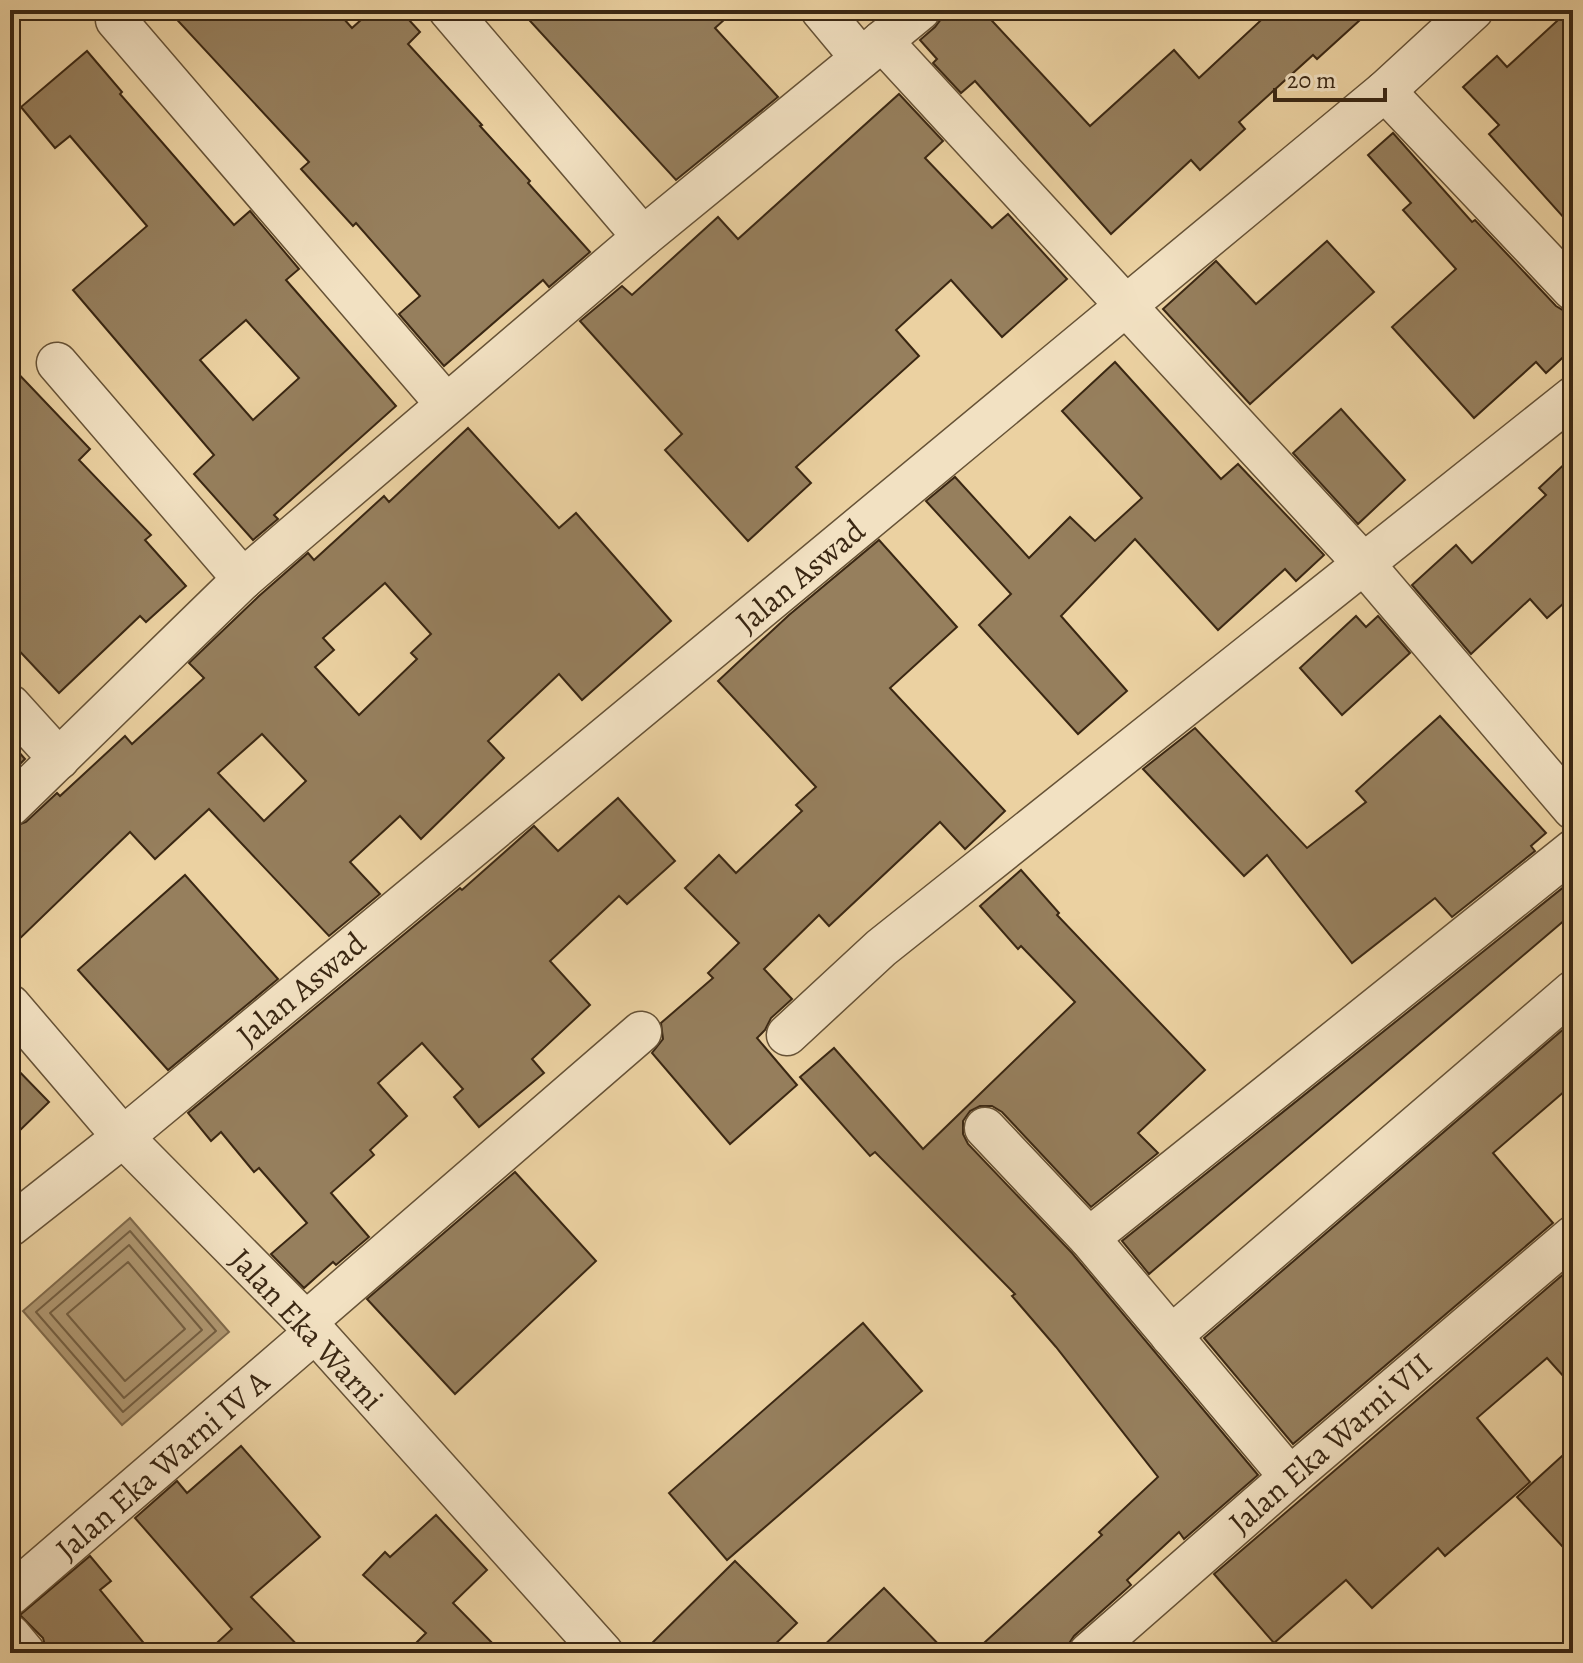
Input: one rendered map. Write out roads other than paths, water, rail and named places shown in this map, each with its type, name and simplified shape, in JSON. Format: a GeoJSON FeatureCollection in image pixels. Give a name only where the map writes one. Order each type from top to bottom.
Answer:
{"type":"FeatureCollection","features":[{"type":"Feature","properties":{"kind":"street"},"geometry":{"type":"LineString","coordinates":[[449,10],[643,237]]}},
{"type":"Feature","properties":{"kind":"street"},"geometry":{"type":"LineString","coordinates":[[821,10],[872,49],[1125,307],[1364,564],[1573,809]]}},
{"type":"Feature","properties":{"kind":"street"},"geometry":{"type":"LineString","coordinates":[[10,806],[243,579],[643,237],[920,10]]}},
{"type":"Feature","properties":{"kind":"street","name":"Jalan Aswad"},"geometry":{"type":"LineString","coordinates":[[10,1226],[123,1137],[1385,91],[1473,10]]}},
{"type":"Feature","properties":{"kind":"street"},"geometry":{"type":"LineString","coordinates":[[116,20],[446,404]]}},
{"type":"Feature","properties":{"kind":"street"},"geometry":{"type":"LineString","coordinates":[[1385,91],[1573,290]]}},
{"type":"Feature","properties":{"kind":"street"},"geometry":{"type":"LineString","coordinates":[[57,363],[243,579]]}},
{"type":"Feature","properties":{"kind":"street"},"geometry":{"type":"LineString","coordinates":[[787,1035],[881,948],[1573,397]]}},
{"type":"Feature","properties":{"kind":"street"},"geometry":{"type":"LineString","coordinates":[[10,705],[59,759]]}},
{"type":"Feature","properties":{"kind":"street"},"geometry":{"type":"LineString","coordinates":[[1089,1238],[1573,850]]}},
{"type":"Feature","properties":{"kind":"street"},"geometry":{"type":"LineString","coordinates":[[1171,1336],[1573,991]]}},
{"type":"Feature","properties":{"kind":"street","name":"Jalan Eka Warni"},"geometry":{"type":"LineString","coordinates":[[10,1005],[123,1137],[309,1328],[583,1646]]}},
{"type":"Feature","properties":{"kind":"street","name":"Jalan Eka Warni IV A"},"geometry":{"type":"LineString","coordinates":[[10,1595],[641,1032]]}},
{"type":"Feature","properties":{"kind":"street"},"geometry":{"type":"LineString","coordinates":[[985,1128],[1089,1238],[1290,1477]]}},
{"type":"Feature","properties":{"kind":"street","name":"Jalan Eka Warni VII"},"geometry":{"type":"LineString","coordinates":[[1089,1653],[1573,1236]]}},
{"type":"Feature","properties":{"kind":"street"},"geometry":{"type":"LineString","coordinates":[[10,1635],[25,1653]]}},
{"type":"Feature","properties":{"kind":"water"},"geometry":{"type":"Polygon","coordinates":[[[130,1218],[229,1332],[122,1425],[23,1311],[130,1218]]]}}]}
